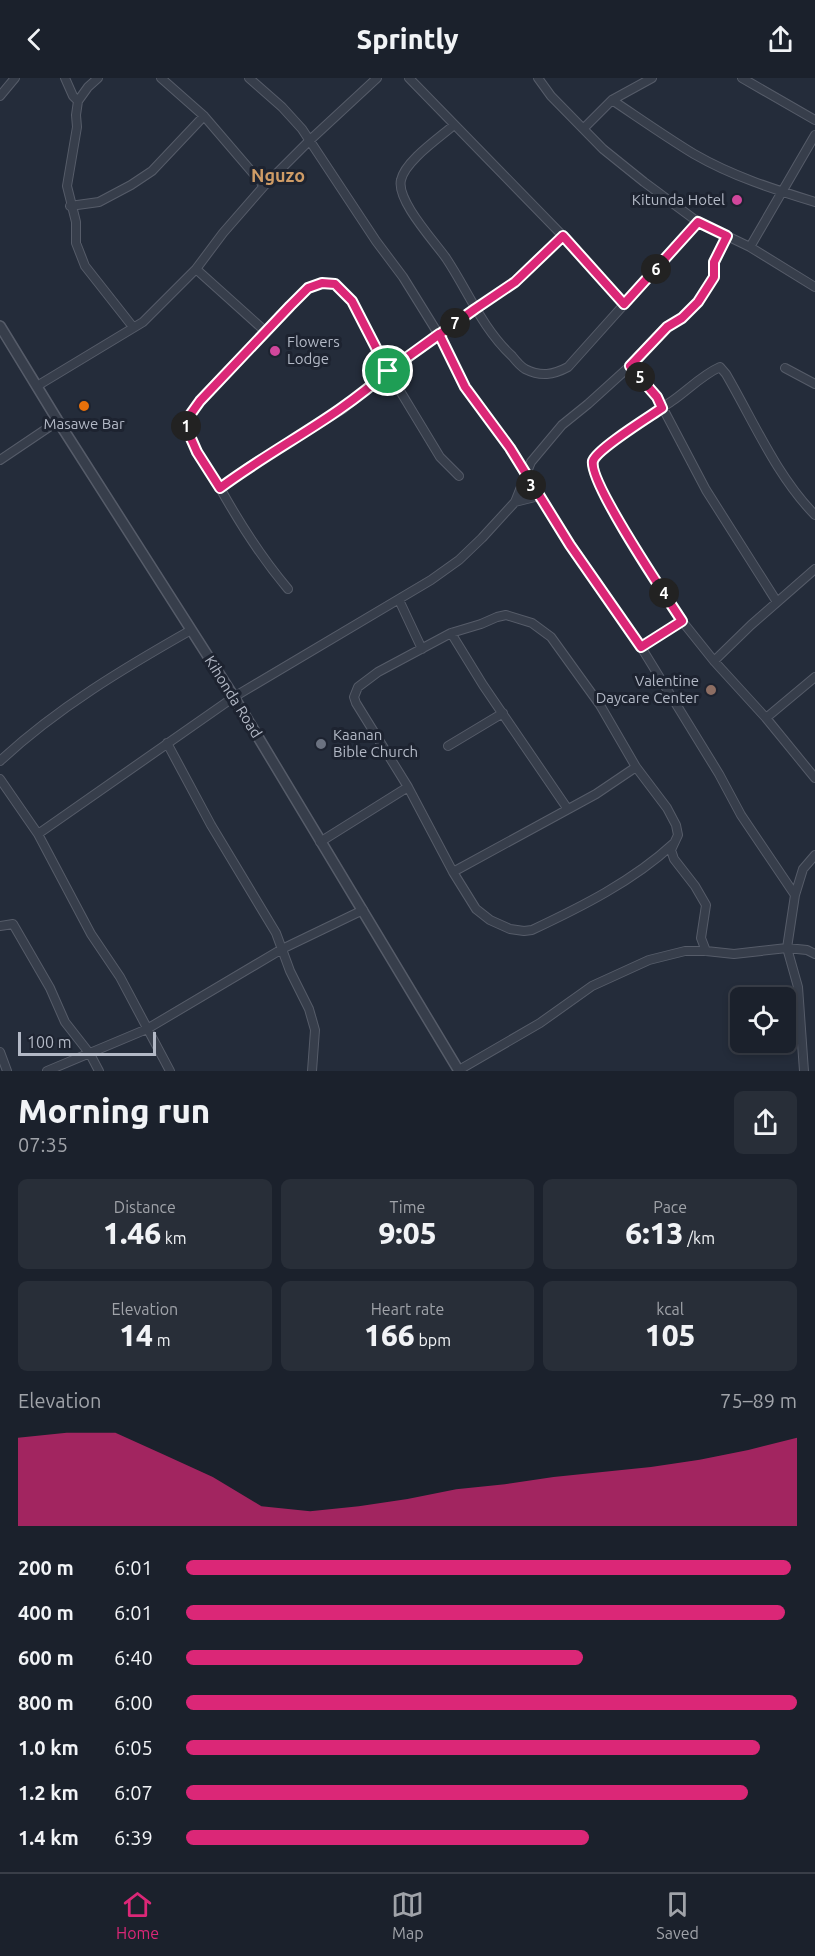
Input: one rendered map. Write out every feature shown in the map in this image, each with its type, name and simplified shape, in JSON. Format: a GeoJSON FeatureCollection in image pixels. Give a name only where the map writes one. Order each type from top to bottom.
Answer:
{"type":"FeatureCollection","features":[{"type":"Feature","properties":{"kind":"street"},"geometry":{"type":"LineString","coordinates":[[0,96],[15,78]]}},
{"type":"Feature","properties":{"kind":"street"},"geometry":{"type":"LineString","coordinates":[[65,78],[73,96],[78,101]]}},
{"type":"Feature","properties":{"kind":"street"},"geometry":{"type":"LineString","coordinates":[[98,78],[78,101],[77,127],[67,186],[70,206],[76,222],[76,243],[85,266],[133,327]]}},
{"type":"Feature","properties":{"kind":"street"},"geometry":{"type":"LineString","coordinates":[[161,78],[204,116],[264,186]]}},
{"type":"Feature","properties":{"kind":"street"},"geometry":{"type":"LineString","coordinates":[[249,78],[282,107],[302,129],[376,241],[403,277],[439,334],[465,387],[510,448],[539,496],[641,647],[741,814],[795,895]]}},
{"type":"Feature","properties":{"kind":"street"},"geometry":{"type":"LineString","coordinates":[[37,386],[133,327],[156,309],[196,268],[264,186],[377,78]]}},
{"type":"Feature","properties":{"kind":"street"},"geometry":{"type":"LineString","coordinates":[[409,78],[563,236],[624,304]]}},
{"type":"Feature","properties":{"kind":"street"},"geometry":{"type":"LineString","coordinates":[[538,78],[551,96],[603,149],[644,182],[698,222],[750,247],[815,287]]}},
{"type":"Feature","properties":{"kind":"street"},"geometry":{"type":"LineString","coordinates":[[584,128],[612,100],[652,78]]}},
{"type":"Feature","properties":{"kind":"street"},"geometry":{"type":"LineString","coordinates":[[742,78],[815,120]]}},
{"type":"Feature","properties":{"kind":"street"},"geometry":{"type":"LineString","coordinates":[[612,100],[695,155],[780,192],[815,202]]}},
{"type":"Feature","properties":{"kind":"street"},"geometry":{"type":"LineString","coordinates":[[70,206],[99,202],[152,171],[204,116]]}},
{"type":"Feature","properties":{"kind":"street"},"geometry":{"type":"LineString","coordinates":[[454,125],[429,145],[406,169],[401,178],[400,188],[413,212],[447,260],[475,309],[500,345],[524,368],[541,374],[554,375],[568,367],[698,222]]}},
{"type":"Feature","properties":{"kind":"street"},"geometry":{"type":"LineString","coordinates":[[750,247],[815,135]]}},
{"type":"Feature","properties":{"kind":"street"},"geometry":{"type":"LineString","coordinates":[[220,488],[250,466],[343,409],[388,371],[515,282],[563,236]]}},
{"type":"Feature","properties":{"kind":"street"},"geometry":{"type":"LineString","coordinates":[[38,834],[234,697],[399,600],[459,560],[515,502],[531,462],[562,425],[588,405],[667,327],[682,318],[698,302],[714,277],[714,262],[727,236]]}},
{"type":"Feature","properties":{"kind":"street"},"geometry":{"type":"LineString","coordinates":[[196,268],[265,332]]}},
{"type":"Feature","properties":{"kind":"street"},"geometry":{"type":"LineString","coordinates":[[288,589],[256,549],[197,452],[186,427],[190,415],[200,401],[308,288],[322,283],[335,284],[352,301],[388,371],[440,457],[459,476]]}},
{"type":"Feature","properties":{"kind":"street","name":"Kihonda Road"},"geometry":{"type":"LineString","coordinates":[[0,326],[234,697],[459,1070]]}},
{"type":"Feature","properties":{"kind":"street"},"geometry":{"type":"LineString","coordinates":[[630,366],[657,397],[706,490],[777,602]]}},
{"type":"Feature","properties":{"kind":"street"},"geometry":{"type":"LineString","coordinates":[[815,514],[805,504],[776,463],[720,367],[708,372],[595,458],[593,467],[612,509],[682,621],[815,778]]}},
{"type":"Feature","properties":{"kind":"street"},"geometry":{"type":"LineString","coordinates":[[785,368],[815,384]]}},
{"type":"Feature","properties":{"kind":"street"},"geometry":{"type":"LineString","coordinates":[[0,460],[58,421]]}},
{"type":"Feature","properties":{"kind":"street"},"geometry":{"type":"LineString","coordinates":[[515,502],[539,496]]}},
{"type":"Feature","properties":{"kind":"street"},"geometry":{"type":"LineString","coordinates":[[714,661],[815,568]]}},
{"type":"Feature","properties":{"kind":"street"},"geometry":{"type":"LineString","coordinates":[[399,600],[422,648]]}},
{"type":"Feature","properties":{"kind":"street"},"geometry":{"type":"LineString","coordinates":[[674,844],[653,862],[596,897],[532,930],[510,928],[490,920],[476,909],[453,872],[408,787],[354,697],[358,687],[378,672],[451,633],[497,617],[506,615],[532,623],[551,637],[600,705],[636,767],[667,808],[676,825],[678,835],[674,844],[671,850],[674,859],[695,886],[706,905],[701,938],[706,951]]}},
{"type":"Feature","properties":{"kind":"street"},"geometry":{"type":"LineString","coordinates":[[641,647],[682,621]]}},
{"type":"Feature","properties":{"kind":"street"},"geometry":{"type":"LineString","coordinates":[[0,761],[30,733],[126,667],[191,630]]}},
{"type":"Feature","properties":{"kind":"street"},"geometry":{"type":"LineString","coordinates":[[451,633],[567,808]]}},
{"type":"Feature","properties":{"kind":"street"},"geometry":{"type":"LineString","coordinates":[[766,718],[815,677]]}},
{"type":"Feature","properties":{"kind":"street"},"geometry":{"type":"LineString","coordinates":[[448,746],[503,713]]}},
{"type":"Feature","properties":{"kind":"street"},"geometry":{"type":"LineString","coordinates":[[167,743],[211,825],[276,933],[306,1002],[315,1030],[312,1071]]}},
{"type":"Feature","properties":{"kind":"street"},"geometry":{"type":"LineString","coordinates":[[453,872],[596,794],[636,767]]}},
{"type":"Feature","properties":{"kind":"street"},"geometry":{"type":"LineString","coordinates":[[0,779],[38,834],[72,899],[108,961],[120,977],[170,1071]]}},
{"type":"Feature","properties":{"kind":"street"},"geometry":{"type":"LineString","coordinates":[[320,842],[408,787]]}},
{"type":"Feature","properties":{"kind":"street"},"geometry":{"type":"LineString","coordinates":[[804,1071],[798,987],[787,948],[795,895],[803,869],[815,855]]}},
{"type":"Feature","properties":{"kind":"street"},"geometry":{"type":"LineString","coordinates":[[47,1071],[147,1029],[282,949],[363,910]]}},
{"type":"Feature","properties":{"kind":"street"},"geometry":{"type":"LineString","coordinates":[[0,926],[13,924],[50,988],[65,1022],[90,1054],[99,1071]]}},
{"type":"Feature","properties":{"kind":"street"},"geometry":{"type":"LineString","coordinates":[[459,1070],[540,1023],[592,986],[649,960],[685,951],[734,954],[787,948],[815,954]]}},
{"type":"Feature","properties":{"kind":"street"},"geometry":{"type":"LineString","coordinates":[[0,1052],[7,1071]]}},
{"type":"Feature","properties":{"kind":"place","name":"Kitunda Hotel"},"geometry":{"type":"Point","coordinates":[737,200]}},
{"type":"Feature","properties":{"kind":"place","name":"Flowers Lodge"},"geometry":{"type":"Point","coordinates":[275,351]}},
{"type":"Feature","properties":{"kind":"place","name":"Masawe Bar"},"geometry":{"type":"Point","coordinates":[84,406]}},
{"type":"Feature","properties":{"kind":"place","name":"Valentine Daycare Center"},"geometry":{"type":"Point","coordinates":[711,690]}},
{"type":"Feature","properties":{"kind":"place","name":"Kaanan Bible Church"},"geometry":{"type":"Point","coordinates":[321,744]}},
{"type":"Feature","properties":{"kind":"district","name":"Nguzo"},"geometry":{"type":"Point","coordinates":[278,176]}},
{"type":"Feature","properties":{"kind":"route"},"geometry":{"type":"LineString","coordinates":[[388,371],[343,409],[250,466],[220,488],[190,440],[186,427],[190,415],[200,401],[308,288],[322,283],[335,284],[352,301],[388,371],[439,334],[465,387],[510,448],[570,545],[641,647],[682,621],[612,509],[594,472],[593,462],[624,433],[662,408],[657,397],[630,366],[667,327],[682,318],[698,302],[714,277],[714,262],[727,236],[698,222],[624,304],[563,236],[515,282],[475,309],[388,371]]}}]}
